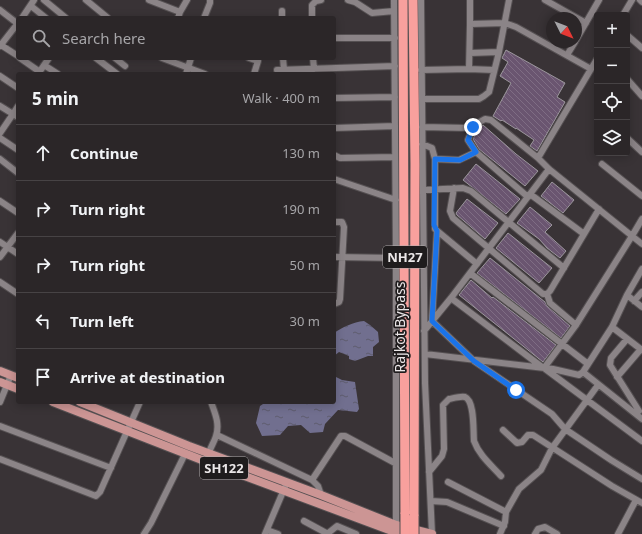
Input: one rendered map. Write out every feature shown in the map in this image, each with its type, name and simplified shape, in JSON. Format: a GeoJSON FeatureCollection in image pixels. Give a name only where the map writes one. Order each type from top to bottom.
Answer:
{"type":"FeatureCollection","features":[{"type":"Feature","properties":{"kind":"highway","name":"Rajkot Bypass"},"geometry":{"type":"LineString","coordinates":[[404,0],[409,515],[414,534]]}},
{"type":"Feature","properties":{"kind":"highway","name":"Rajkot Bypass"},"geometry":{"type":"LineString","coordinates":[[405,534],[409,515],[414,164],[413,0]]}},
{"type":"Feature","properties":{"kind":"main road"},"geometry":{"type":"LineString","coordinates":[[0,370],[15,376]]}},
{"type":"Feature","properties":{"kind":"main road"},"geometry":{"type":"LineString","coordinates":[[4,383],[16,388]]}},
{"type":"Feature","properties":{"kind":"main road","name":"SH122"},"geometry":{"type":"LineString","coordinates":[[58,404],[238,474],[321,495],[397,531]]}},
{"type":"Feature","properties":{"kind":"main road","name":"SH122"},"geometry":{"type":"LineString","coordinates":[[85,404],[188,446],[208,452],[285,487],[371,523],[397,531]]}},
{"type":"Feature","properties":{"kind":"main road"},"geometry":{"type":"LineString","coordinates":[[238,474],[241,466]]}},
{"type":"Feature","properties":{"kind":"main road"},"geometry":{"type":"LineString","coordinates":[[397,531],[432,534]]}},
{"type":"Feature","properties":{"kind":"street"},"geometry":{"type":"LineString","coordinates":[[44,0],[64,16]]}},
{"type":"Feature","properties":{"kind":"street"},"geometry":{"type":"LineString","coordinates":[[86,0],[106,16]]}},
{"type":"Feature","properties":{"kind":"street"},"geometry":{"type":"LineString","coordinates":[[149,0],[179,16],[187,0]]}},
{"type":"Feature","properties":{"kind":"street"},"geometry":{"type":"LineString","coordinates":[[205,16],[210,4],[210,0]]}},
{"type":"Feature","properties":{"kind":"street"},"geometry":{"type":"LineString","coordinates":[[312,16],[313,3],[321,0]]}},
{"type":"Feature","properties":{"kind":"street"},"geometry":{"type":"LineString","coordinates":[[348,0],[355,2],[372,13],[394,11]]}},
{"type":"Feature","properties":{"kind":"street"},"geometry":{"type":"LineString","coordinates":[[394,0],[396,97],[395,463],[397,531]]}},
{"type":"Feature","properties":{"kind":"street"},"geometry":{"type":"LineString","coordinates":[[422,0],[421,70],[424,331],[432,534]]}},
{"type":"Feature","properties":{"kind":"street"},"geometry":{"type":"LineString","coordinates":[[469,68],[470,0]]}},
{"type":"Feature","properties":{"kind":"street"},"geometry":{"type":"LineString","coordinates":[[422,99],[482,98],[490,90],[509,0]]}},
{"type":"Feature","properties":{"kind":"street"},"geometry":{"type":"LineString","coordinates":[[545,0],[586,23]]}},
{"type":"Feature","properties":{"kind":"street"},"geometry":{"type":"LineString","coordinates":[[582,30],[599,0]]}},
{"type":"Feature","properties":{"kind":"street"},"geometry":{"type":"LineString","coordinates":[[625,12],[632,0]]}},
{"type":"Feature","properties":{"kind":"street"},"geometry":{"type":"LineString","coordinates":[[23,16],[33,2],[44,16]]}},
{"type":"Feature","properties":{"kind":"street"},"geometry":{"type":"LineString","coordinates":[[0,10],[16,22]]}},
{"type":"Feature","properties":{"kind":"street"},"geometry":{"type":"LineString","coordinates":[[282,11],[282,16]]}},
{"type":"Feature","properties":{"kind":"street"},"geometry":{"type":"LineString","coordinates":[[470,24],[505,23],[521,29],[591,69]]}},
{"type":"Feature","properties":{"kind":"street"},"geometry":{"type":"LineString","coordinates":[[16,27],[1,46],[16,55]]}},
{"type":"Feature","properties":{"kind":"street"},"geometry":{"type":"LineString","coordinates":[[336,38],[395,38]]}},
{"type":"Feature","properties":{"kind":"street"},"geometry":{"type":"LineString","coordinates":[[630,38],[642,48]]}},
{"type":"Feature","properties":{"kind":"street"},"geometry":{"type":"LineString","coordinates":[[567,55],[571,48]]}},
{"type":"Feature","properties":{"kind":"street"},"geometry":{"type":"LineString","coordinates":[[470,54],[499,52]]}},
{"type":"Feature","properties":{"kind":"street"},"geometry":{"type":"LineString","coordinates":[[23,60],[38,72]]}},
{"type":"Feature","properties":{"kind":"street"},"geometry":{"type":"LineString","coordinates":[[40,72],[48,60]]}},
{"type":"Feature","properties":{"kind":"street"},"geometry":{"type":"LineString","coordinates":[[98,60],[114,72]]}},
{"type":"Feature","properties":{"kind":"street"},"geometry":{"type":"LineString","coordinates":[[118,60],[125,66]]}},
{"type":"Feature","properties":{"kind":"street"},"geometry":{"type":"LineString","coordinates":[[166,60],[187,71],[190,60]]}},
{"type":"Feature","properties":{"kind":"street"},"geometry":{"type":"LineString","coordinates":[[255,60],[258,61],[255,72]]}},
{"type":"Feature","properties":{"kind":"street"},"geometry":{"type":"LineString","coordinates":[[282,60],[280,70],[395,66]]}},
{"type":"Feature","properties":{"kind":"street"},"geometry":{"type":"LineString","coordinates":[[314,60],[314,69]]}},
{"type":"Feature","properties":{"kind":"street"},"geometry":{"type":"LineString","coordinates":[[538,158],[594,64]]}},
{"type":"Feature","properties":{"kind":"street"},"geometry":{"type":"LineString","coordinates":[[44,65],[55,72]]}},
{"type":"Feature","properties":{"kind":"street"},"geometry":{"type":"LineString","coordinates":[[421,70],[469,68],[494,70]]}},
{"type":"Feature","properties":{"kind":"street"},"geometry":{"type":"LineString","coordinates":[[0,76],[16,87]]}},
{"type":"Feature","properties":{"kind":"street"},"geometry":{"type":"LineString","coordinates":[[630,82],[642,96]]}},
{"type":"Feature","properties":{"kind":"street"},"geometry":{"type":"LineString","coordinates":[[336,98],[396,97]]}},
{"type":"Feature","properties":{"kind":"street"},"geometry":{"type":"LineString","coordinates":[[0,106],[15,116],[0,133]]}},
{"type":"Feature","properties":{"kind":"street"},"geometry":{"type":"LineString","coordinates":[[422,127],[469,128],[485,119],[491,120],[642,244]]}},
{"type":"Feature","properties":{"kind":"street"},"geometry":{"type":"LineString","coordinates":[[336,128],[395,126]]}},
{"type":"Feature","properties":{"kind":"street"},"geometry":{"type":"LineString","coordinates":[[473,127],[468,140],[476,152],[529,196],[584,234]]}},
{"type":"Feature","properties":{"kind":"street"},"geometry":{"type":"LineString","coordinates":[[0,138],[16,149]]}},
{"type":"Feature","properties":{"kind":"street"},"geometry":{"type":"LineString","coordinates":[[630,141],[642,152]]}},
{"type":"Feature","properties":{"kind":"street"},"geometry":{"type":"LineString","coordinates":[[422,144],[432,148],[435,159],[434,225],[437,231],[477,264]]}},
{"type":"Feature","properties":{"kind":"street"},"geometry":{"type":"LineString","coordinates":[[435,159],[460,160],[476,152]]}},
{"type":"Feature","properties":{"kind":"street"},"geometry":{"type":"LineString","coordinates":[[336,156],[340,158],[395,157]]}},
{"type":"Feature","properties":{"kind":"street"},"geometry":{"type":"LineString","coordinates":[[0,159],[16,171]]}},
{"type":"Feature","properties":{"kind":"street"},"geometry":{"type":"LineString","coordinates":[[602,164],[642,196]]}},
{"type":"Feature","properties":{"kind":"street"},"geometry":{"type":"LineString","coordinates":[[424,331],[451,298],[549,169]]}},
{"type":"Feature","properties":{"kind":"street"},"geometry":{"type":"LineString","coordinates":[[336,180],[396,200]]}},
{"type":"Feature","properties":{"kind":"street"},"geometry":{"type":"LineString","coordinates":[[454,188],[450,215],[539,292],[547,294]]}},
{"type":"Feature","properties":{"kind":"street"},"geometry":{"type":"LineString","coordinates":[[423,190],[464,188],[471,191],[564,268]]}},
{"type":"Feature","properties":{"kind":"street"},"geometry":{"type":"LineString","coordinates":[[0,200],[16,212]]}},
{"type":"Feature","properties":{"kind":"street"},"geometry":{"type":"LineString","coordinates":[[547,294],[599,209]]}},
{"type":"Feature","properties":{"kind":"street"},"geometry":{"type":"LineString","coordinates":[[543,368],[576,325],[642,219]]}},
{"type":"Feature","properties":{"kind":"street"},"geometry":{"type":"LineString","coordinates":[[336,222],[343,224],[340,299],[339,302],[336,303]]}},
{"type":"Feature","properties":{"kind":"street"},"geometry":{"type":"LineString","coordinates":[[437,231],[432,321],[474,361],[552,414],[565,429],[642,479]]}},
{"type":"Feature","properties":{"kind":"street"},"geometry":{"type":"LineString","coordinates":[[0,257],[16,236]]}},
{"type":"Feature","properties":{"kind":"street"},"geometry":{"type":"LineString","coordinates":[[0,242],[16,253]]}},
{"type":"Feature","properties":{"kind":"street"},"geometry":{"type":"LineString","coordinates":[[336,257],[396,258]]}},
{"type":"Feature","properties":{"kind":"street"},"geometry":{"type":"LineString","coordinates":[[424,269],[435,267]]}},
{"type":"Feature","properties":{"kind":"street"},"geometry":{"type":"LineString","coordinates":[[425,354],[543,368],[579,375],[583,372],[612,327],[627,295],[642,269]]}},
{"type":"Feature","properties":{"kind":"street"},"geometry":{"type":"LineString","coordinates":[[470,273],[588,364]]}},
{"type":"Feature","properties":{"kind":"street"},"geometry":{"type":"LineString","coordinates":[[0,282],[16,293]]}},
{"type":"Feature","properties":{"kind":"street"},"geometry":{"type":"LineString","coordinates":[[634,301],[642,292]]}},
{"type":"Feature","properties":{"kind":"street"},"geometry":{"type":"LineString","coordinates":[[547,294],[550,303],[576,325]]}},
{"type":"Feature","properties":{"kind":"street"},"geometry":{"type":"LineString","coordinates":[[627,295],[642,307]]}},
{"type":"Feature","properties":{"kind":"street"},"geometry":{"type":"LineString","coordinates":[[451,298],[642,441]]}},
{"type":"Feature","properties":{"kind":"street"},"geometry":{"type":"LineString","coordinates":[[612,327],[642,350],[617,377]]}},
{"type":"Feature","properties":{"kind":"street"},"geometry":{"type":"LineString","coordinates":[[627,339],[611,358],[610,365],[639,411],[642,419]]}},
{"type":"Feature","properties":{"kind":"street"},"geometry":{"type":"LineString","coordinates":[[583,372],[598,385],[639,411]]}},
{"type":"Feature","properties":{"kind":"street"},"geometry":{"type":"LineString","coordinates":[[0,402],[4,383],[15,376]]}},
{"type":"Feature","properties":{"kind":"street"},"geometry":{"type":"LineString","coordinates":[[500,534],[507,518],[506,512],[519,489],[541,470],[552,448],[598,385]]}},
{"type":"Feature","properties":{"kind":"street"},"geometry":{"type":"LineString","coordinates":[[430,472],[442,456],[444,449],[443,405],[449,399],[463,397],[468,399],[472,406],[475,446],[501,476]]}},
{"type":"Feature","properties":{"kind":"street"},"geometry":{"type":"LineString","coordinates":[[0,459],[96,496],[100,492],[139,404]]}},
{"type":"Feature","properties":{"kind":"street"},"geometry":{"type":"LineString","coordinates":[[207,462],[208,452],[217,435],[217,417],[212,404]]}},
{"type":"Feature","properties":{"kind":"street"},"geometry":{"type":"LineString","coordinates":[[0,426],[111,468]]}},
{"type":"Feature","properties":{"kind":"street"},"geometry":{"type":"LineString","coordinates":[[503,430],[517,443],[520,443],[530,434],[533,435],[639,502],[618,534]]}},
{"type":"Feature","properties":{"kind":"street"},"geometry":{"type":"LineString","coordinates":[[217,435],[312,480],[318,486],[321,495]]}},
{"type":"Feature","properties":{"kind":"street"},"geometry":{"type":"LineString","coordinates":[[312,480],[341,436],[345,436],[395,463]]}},
{"type":"Feature","properties":{"kind":"street"},"geometry":{"type":"LineString","coordinates":[[144,534],[151,523],[185,454]]}},
{"type":"Feature","properties":{"kind":"street"},"geometry":{"type":"LineString","coordinates":[[448,482],[506,512]]}},
{"type":"Feature","properties":{"kind":"street"},"geometry":{"type":"LineString","coordinates":[[278,534],[266,532],[285,487]]}},
{"type":"Feature","properties":{"kind":"street"},"geometry":{"type":"LineString","coordinates":[[431,501],[447,502],[504,526]]}},
{"type":"Feature","properties":{"kind":"street"},"geometry":{"type":"LineString","coordinates":[[304,521],[328,534],[336,526],[356,534]]}},
{"type":"Feature","properties":{"kind":"street"},"geometry":{"type":"LineString","coordinates":[[535,534],[538,529],[545,527],[557,534]]}},
{"type":"Feature","properties":{"kind":"water"},"geometry":{"type":"Polygon","coordinates":[[[364,321],[370,325],[378,332],[379,342],[373,347],[373,356],[368,356],[355,361],[349,359],[349,356],[339,352],[336,354],[336,332],[356,322],[364,321]]]}},
{"type":"Feature","properties":{"kind":"water"},"geometry":{"type":"Polygon","coordinates":[[[336,377],[342,380],[355,382],[359,409],[357,412],[338,410],[325,424],[323,432],[310,433],[301,425],[288,426],[280,435],[262,436],[256,423],[260,406],[263,404],[336,404],[336,377]]]}},
{"type":"Feature","properties":{"kind":"building"},"geometry":{"type":"Polygon","coordinates":[[[506,50],[565,83],[557,97],[565,102],[537,151],[530,146],[534,140],[516,128],[493,116],[511,83],[500,76],[508,62],[502,58],[506,50]]]}},
{"type":"Feature","properties":{"kind":"building"},"geometry":{"type":"Polygon","coordinates":[[[483,125],[538,171],[525,186],[479,149],[473,139],[483,125]]]}},
{"type":"Feature","properties":{"kind":"building"},"geometry":{"type":"Polygon","coordinates":[[[476,164],[520,199],[506,214],[463,180],[476,164]]]}},
{"type":"Feature","properties":{"kind":"building"},"geometry":{"type":"Polygon","coordinates":[[[552,182],[574,200],[563,213],[541,196],[552,182]]]}},
{"type":"Feature","properties":{"kind":"building"},"geometry":{"type":"Polygon","coordinates":[[[467,199],[498,223],[485,239],[456,213],[467,199]]]}},
{"type":"Feature","properties":{"kind":"building"},"geometry":{"type":"Polygon","coordinates":[[[530,207],[552,225],[545,232],[566,251],[560,258],[547,248],[539,239],[517,223],[530,207]]]}},
{"type":"Feature","properties":{"kind":"building"},"geometry":{"type":"Polygon","coordinates":[[[508,233],[552,268],[539,283],[496,248],[508,233]]]}},
{"type":"Feature","properties":{"kind":"building"},"geometry":{"type":"Polygon","coordinates":[[[490,258],[545,302],[547,306],[570,326],[561,338],[477,273],[490,258]]]}},
{"type":"Feature","properties":{"kind":"building"},"geometry":{"type":"Polygon","coordinates":[[[471,280],[492,298],[493,297],[556,345],[543,362],[459,295],[471,280]]]}},
{"type":"Feature","properties":{"kind":"route"},"geometry":{"type":"LineString","coordinates":[[473,127],[468,140],[476,152],[455,161],[435,159],[434,225],[437,231],[432,321],[474,361],[516,390]]}}]}
